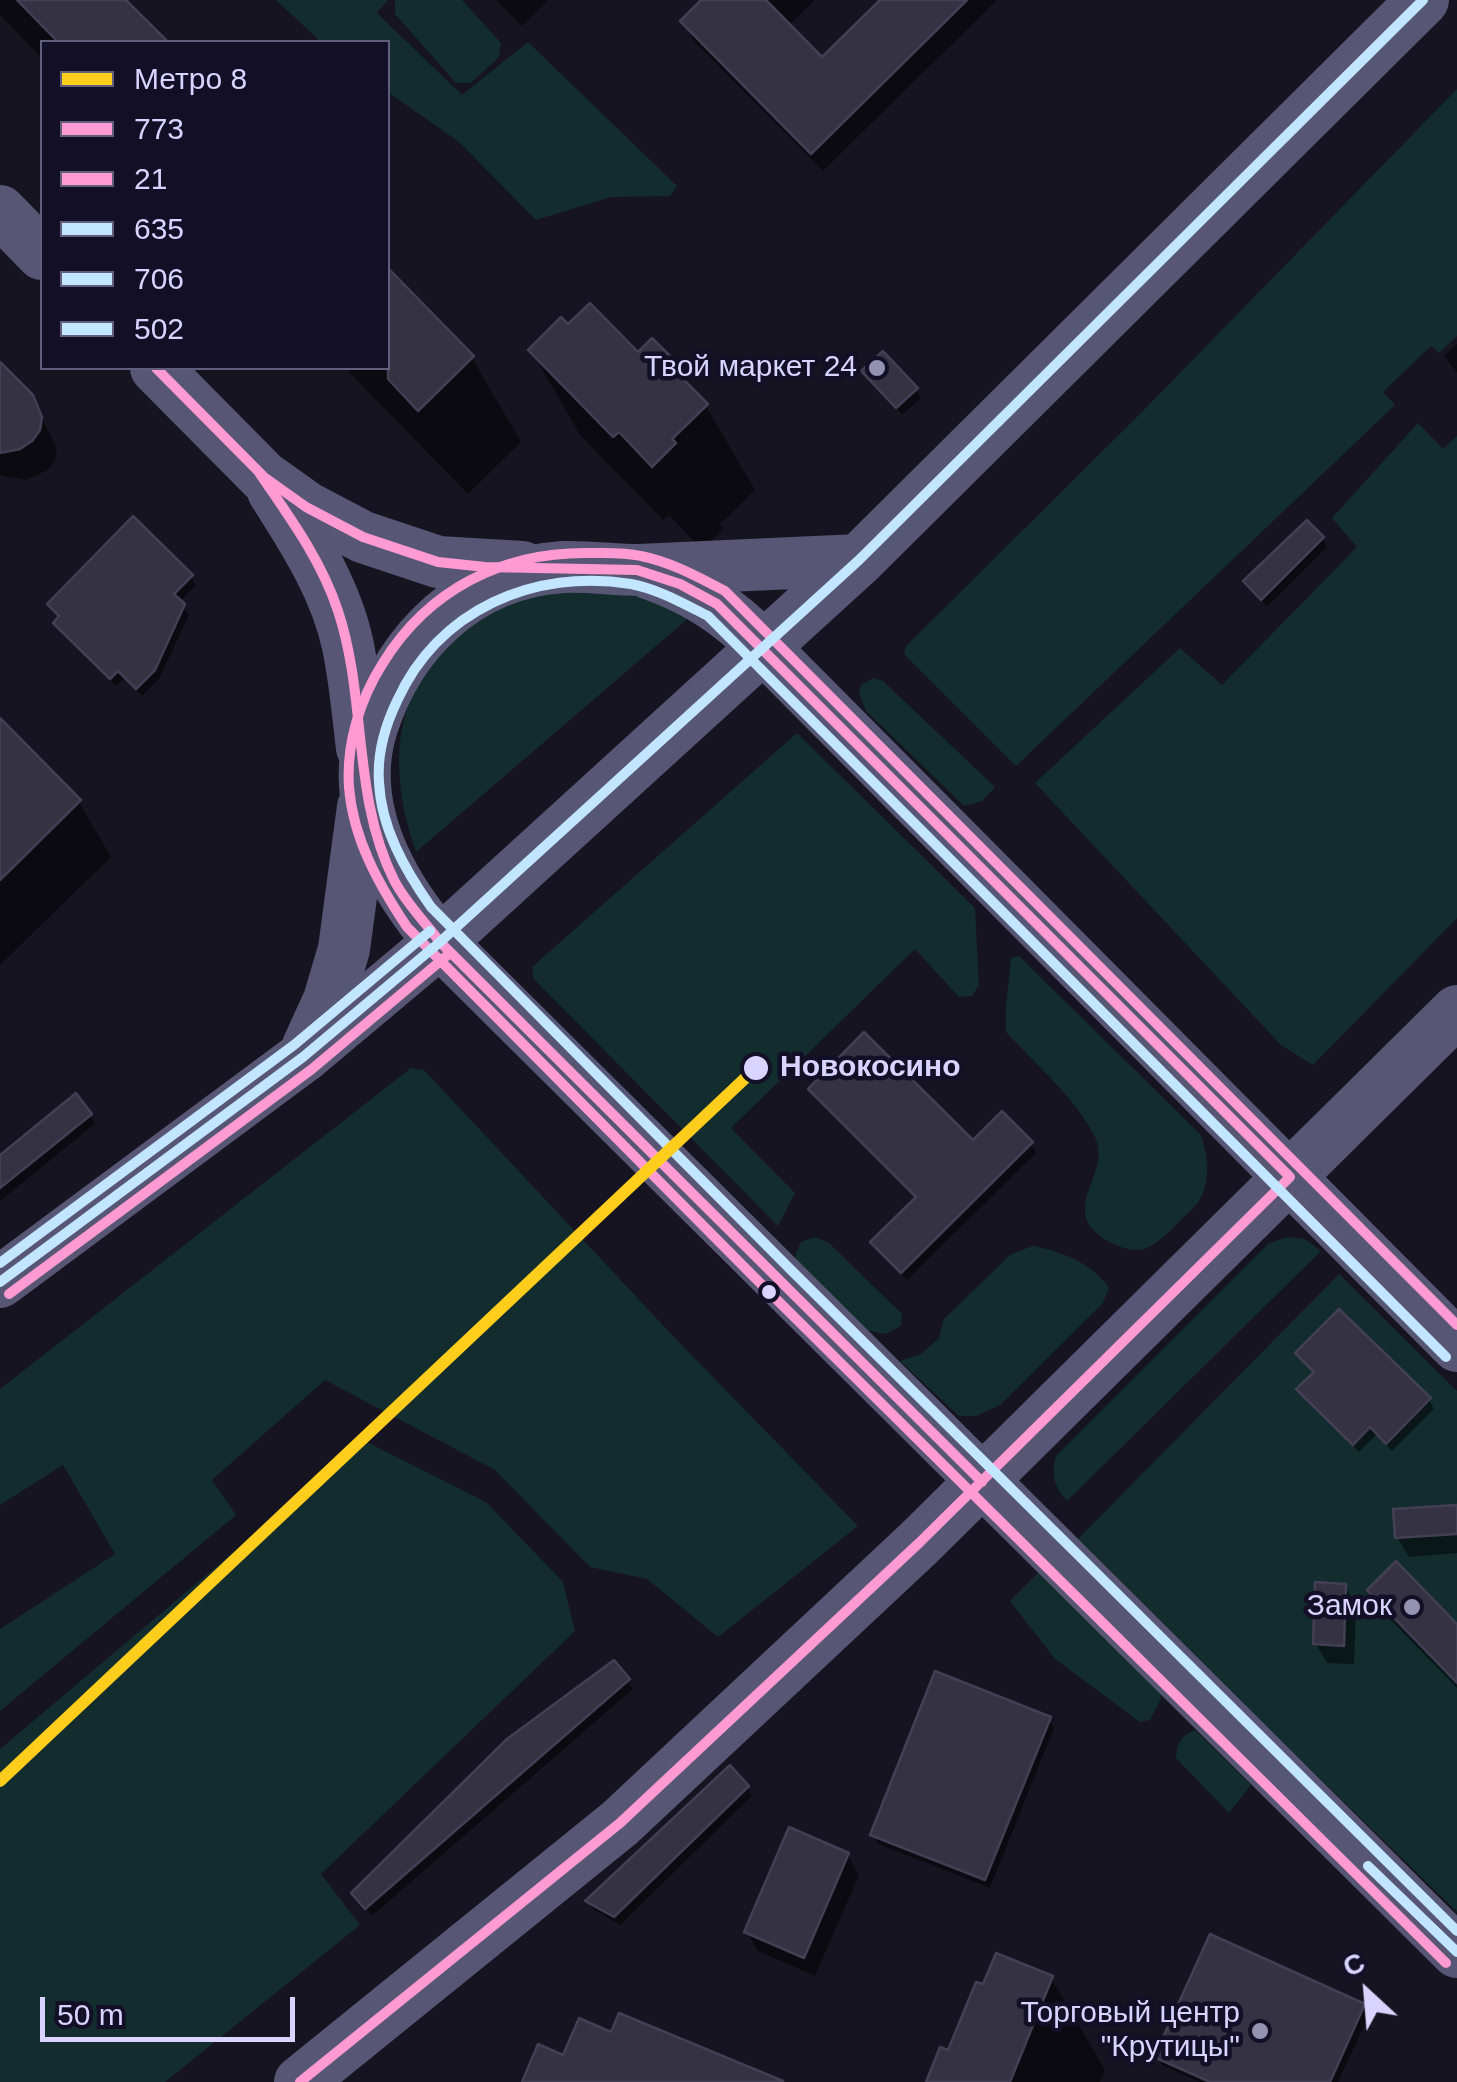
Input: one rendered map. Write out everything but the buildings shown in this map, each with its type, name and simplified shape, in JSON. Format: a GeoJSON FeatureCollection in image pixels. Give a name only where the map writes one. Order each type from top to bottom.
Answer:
{"type":"FeatureCollection","features":[{"type":"Feature","properties":{"kind":"street"},"geometry":{"type":"LineString","coordinates":[[0,1282],[303,1057],[440,942],[859,560],[1423,0]]}},
{"type":"Feature","properties":{"kind":"street"},"geometry":{"type":"LineString","coordinates":[[0,211],[40,252]]}},
{"type":"Feature","properties":{"kind":"street"},"geometry":{"type":"LineString","coordinates":[[158,370],[264,477],[306,507],[396,549],[454,564],[637,570],[859,560]]}},
{"type":"Feature","properties":{"kind":"street"},"geometry":{"type":"LineString","coordinates":[[264,477],[306,543],[337,607],[348,646],[374,830],[395,883],[440,942],[1457,1952]]}},
{"type":"Feature","properties":{"kind":"street"},"geometry":{"type":"LineString","coordinates":[[303,1057],[330,1000],[344,949],[365,776],[380,702],[395,672],[422,634],[456,604],[491,585],[561,567]]}},
{"type":"Feature","properties":{"kind":"street"},"geometry":{"type":"LineString","coordinates":[[637,570],[680,584],[717,604],[1457,1346]]}},
{"type":"Feature","properties":{"kind":"street"},"geometry":{"type":"LineString","coordinates":[[300,2082],[620,1823],[982,1482],[1457,1012]]}},
{"type":"Feature","properties":{"kind":"green space"},"geometry":{"type":"Polygon","coordinates":[[[276,0],[388,0],[377,13],[462,95],[528,42],[677,186],[670,196],[611,197],[536,220],[459,142],[390,93],[390,40],[319,40],[276,0]]]}},
{"type":"Feature","properties":{"kind":"green space"},"geometry":{"type":"Polygon","coordinates":[[[395,0],[462,0],[501,43],[499,57],[471,83],[456,83],[395,14],[395,0]]]}},
{"type":"Feature","properties":{"kind":"green space"},"geometry":{"type":"Polygon","coordinates":[[[1457,89],[1457,336],[1439,353],[1431,346],[1383,392],[1395,405],[1016,766],[904,654],[906,646],[1138,416],[1457,89]]]}},
{"type":"Feature","properties":{"kind":"green space"},"geometry":{"type":"Polygon","coordinates":[[[1418,423],[1443,449],[1457,436],[1457,918],[1313,1065],[1281,1045],[1035,783],[1180,648],[1222,685],[1357,547],[1332,518],[1418,423]]]}},
{"type":"Feature","properties":{"kind":"green space"},"geometry":{"type":"Polygon","coordinates":[[[583,588],[627,590],[691,616],[416,852],[401,789],[399,759],[410,702],[423,676],[442,651],[496,609],[530,597],[583,588]]]}},
{"type":"Feature","properties":{"kind":"green space"},"geometry":{"type":"Polygon","coordinates":[[[874,678],[883,681],[995,787],[982,801],[964,806],[866,711],[859,694],[861,685],[874,678]]]}},
{"type":"Feature","properties":{"kind":"green space"},"geometry":{"type":"Polygon","coordinates":[[[797,733],[975,908],[979,985],[972,996],[959,997],[915,949],[731,1128],[795,1193],[778,1226],[534,979],[532,967],[797,733]]]}},
{"type":"Feature","properties":{"kind":"green space"},"geometry":{"type":"Polygon","coordinates":[[[1019,956],[1201,1135],[1207,1168],[1203,1194],[1153,1245],[1137,1250],[1118,1246],[1100,1236],[1087,1222],[1086,1198],[1099,1158],[1095,1137],[1066,1095],[1006,1032],[1011,958],[1019,956]]]}},
{"type":"Feature","properties":{"kind":"green space"},"geometry":{"type":"Polygon","coordinates":[[[411,1068],[424,1070],[858,1526],[718,1637],[647,1579],[590,1567],[495,1470],[325,1380],[212,1480],[236,1515],[0,1711],[0,1629],[115,1554],[63,1465],[0,1505],[0,1389],[411,1068]]]}},
{"type":"Feature","properties":{"kind":"green space"},"geometry":{"type":"Polygon","coordinates":[[[815,1237],[829,1243],[902,1314],[901,1326],[886,1334],[860,1329],[799,1268],[795,1255],[801,1242],[815,1237]]]}},
{"type":"Feature","properties":{"kind":"green space"},"geometry":{"type":"Polygon","coordinates":[[[1287,1237],[1305,1239],[1321,1251],[1067,1501],[1055,1480],[1056,1456],[1268,1244],[1287,1237]]]}},
{"type":"Feature","properties":{"kind":"green space"},"geometry":{"type":"Polygon","coordinates":[[[1032,1246],[1064,1255],[1094,1272],[1109,1288],[1103,1303],[1000,1405],[976,1416],[959,1416],[900,1361],[921,1354],[939,1338],[944,1319],[1010,1255],[1032,1246]]]}},
{"type":"Feature","properties":{"kind":"green space"},"geometry":{"type":"Polygon","coordinates":[[[1339,1274],[1457,1391],[1457,1912],[1076,1541],[1339,1274]]]}},
{"type":"Feature","properties":{"kind":"green space"},"geometry":{"type":"Polygon","coordinates":[[[365,1441],[486,1502],[563,1582],[575,1631],[321,1874],[360,1925],[165,2082],[0,2082],[0,1749],[365,1441]]]}},
{"type":"Feature","properties":{"kind":"green space"},"geometry":{"type":"Polygon","coordinates":[[[1038,1573],[1160,1691],[1161,1699],[1150,1720],[1140,1722],[1055,1659],[1010,1601],[1038,1573]]]}},
{"type":"Feature","properties":{"kind":"green space"},"geometry":{"type":"Polygon","coordinates":[[[1195,1730],[1251,1785],[1229,1813],[1176,1758],[1180,1741],[1195,1730]]]}},
{"type":"Feature","properties":{"kind":"metro line","name":"8"},"geometry":{"type":"LineString","coordinates":[[0,1781],[756,1068]]}},
{"type":"Feature","properties":{"kind":"transit line","name":"706"},"geometry":{"type":"LineString","coordinates":[[0,1282],[303,1057],[440,942],[859,560],[1423,0]]}},
{"type":"Feature","properties":{"kind":"transit line","name":"773"},"geometry":{"type":"LineString","coordinates":[[158,370],[264,477],[306,507],[363,537],[438,562],[485,567],[637,570],[680,584],[717,604],[1290,1177],[919,1543],[620,1823],[300,2082]]}},
{"type":"Feature","properties":{"kind":"transit line","name":"773"},"geometry":{"type":"LineString","coordinates":[[258,471],[313,555],[338,611],[353,678],[372,815],[381,848],[404,896],[440,942],[982,1482]]}},
{"type":"Feature","properties":{"kind":"transit line","name":"21"},"geometry":{"type":"LineString","coordinates":[[1446,1963],[407,927],[369,861],[356,825],[349,787],[356,722],[383,663],[401,637],[445,596],[470,580],[526,560],[556,554],[635,555],[674,566],[725,591],[1457,1325]]}},
{"type":"Feature","properties":{"kind":"transit line","name":"635"},"geometry":{"type":"LineString","coordinates":[[1446,1357],[708,616],[661,593],[631,584],[559,583],[493,602],[437,642],[415,669],[386,730],[379,782],[384,816],[396,848],[431,907],[1457,1931]]}},
{"type":"Feature","properties":{"kind":"transit line","name":"635"},"geometry":{"type":"LineString","coordinates":[[0,1263],[294,1045],[430,931]]}},
{"type":"Feature","properties":{"kind":"transit line","name":"21"},"geometry":{"type":"LineString","coordinates":[[9,1294],[312,1069],[450,953]]}},
{"type":"Feature","properties":{"kind":"transit line","name":"502"},"geometry":{"type":"LineString","coordinates":[[1368,1866],[1457,1952]]}},
{"type":"Feature","properties":{"kind":"place","name":"Твой маркет 24"},"geometry":{"type":"Point","coordinates":[877,368]}},
{"type":"Feature","properties":{"kind":"place","name":"Новокосино"},"geometry":{"type":"Point","coordinates":[756,1068]}},
{"type":"Feature","properties":{"kind":"place","name":"Замок"},"geometry":{"type":"Point","coordinates":[1412,1607]}},
{"type":"Feature","properties":{"kind":"place","name":"Торговый центр \"Крутицы\""},"geometry":{"type":"Point","coordinates":[1260,2031]}}]}
